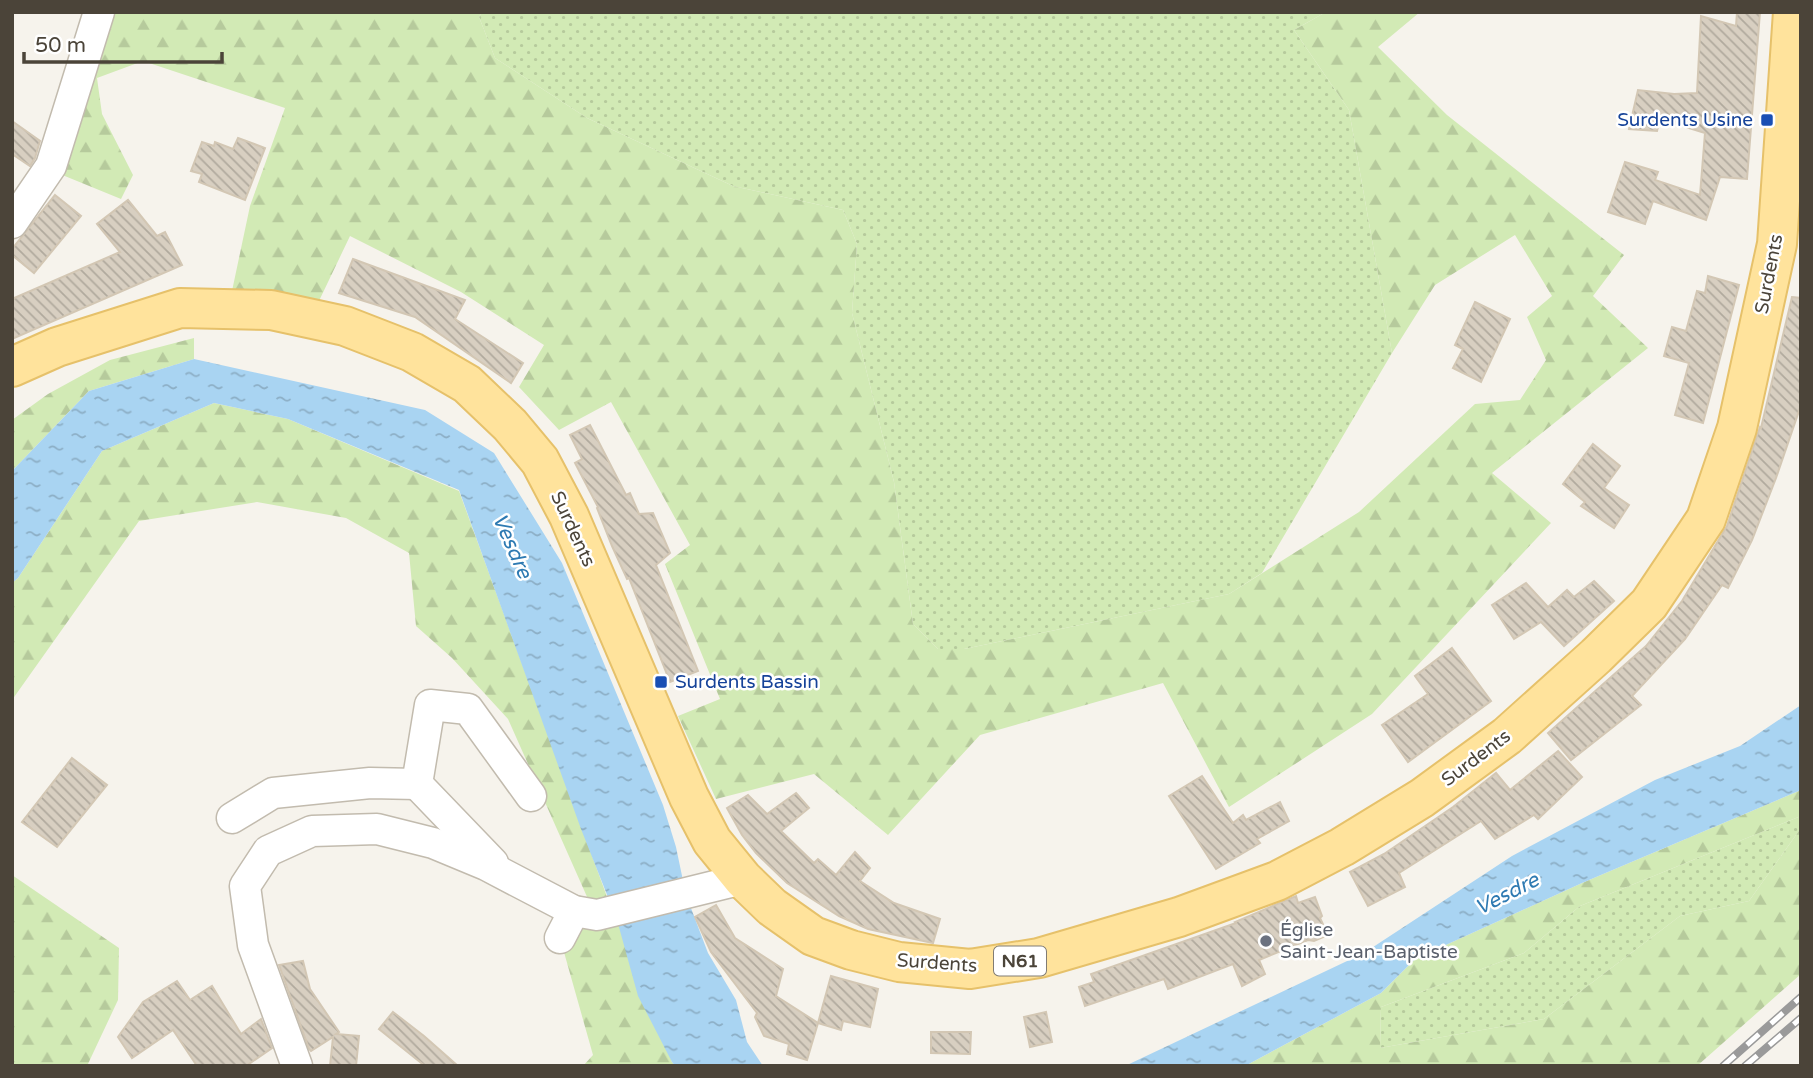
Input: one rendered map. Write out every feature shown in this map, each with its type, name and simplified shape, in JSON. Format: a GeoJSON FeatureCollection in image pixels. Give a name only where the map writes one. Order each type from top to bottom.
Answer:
{"type":"FeatureCollection","features":[{"type":"Feature","properties":{"kind":"main road","name":"Surdents"},"geometry":{"type":"LineString","coordinates":[[12,367],[57,347],[180,308],[271,310],[345,326],[412,352],[467,384],[510,425],[540,461],[569,516],[689,797],[712,841],[743,879],[772,907],[813,936],[851,950],[899,962],[970,969],[1039,958],[1179,917],[1277,881],[1342,847],[1423,798],[1507,736],[1649,604],[1706,519],[1737,428],[1777,244],[1793,12]]}},
{"type":"Feature","properties":{"kind":"street"},"geometry":{"type":"LineString","coordinates":[[12,223],[51,166],[99,12]]}},
{"type":"Feature","properties":{"kind":"street"},"geometry":{"type":"LineString","coordinates":[[417,784],[430,705],[468,709],[531,796]]}},
{"type":"Feature","properties":{"kind":"street"},"geometry":{"type":"LineString","coordinates":[[232,818],[273,793],[370,783],[417,784],[506,875]]}},
{"type":"Feature","properties":{"kind":"street"},"geometry":{"type":"LineString","coordinates":[[273,793],[295,839]]}},
{"type":"Feature","properties":{"kind":"street"},"geometry":{"type":"LineString","coordinates":[[297,1066],[253,946],[245,886],[268,851],[312,831],[377,829],[433,843],[506,875],[574,911],[597,915],[743,879]]}},
{"type":"Feature","properties":{"kind":"street"},"geometry":{"type":"LineString","coordinates":[[560,938],[574,911]]}},
{"type":"Feature","properties":{"kind":"green space"},"geometry":{"type":"Polygon","coordinates":[[[104,12],[482,12],[479,17],[495,58],[587,118],[733,186],[843,210],[857,244],[852,313],[894,482],[913,624],[938,649],[964,649],[1229,594],[1359,512],[1475,404],[1520,400],[1546,360],[1527,317],[1552,296],[1515,235],[1435,285],[1392,353],[1349,110],[1294,30],[1326,12],[1420,12],[1378,47],[1447,115],[1624,255],[1593,296],[1648,348],[1492,473],[1551,523],[1372,714],[1229,807],[1163,683],[980,735],[888,835],[814,774],[716,799],[678,716],[720,699],[665,564],[690,545],[611,402],[559,430],[519,387],[544,345],[461,292],[350,236],[318,303],[232,291],[250,206],[285,108],[143,61],[97,78],[102,114],[133,175],[121,199],[55,172],[104,12]]]}},
{"type":"Feature","properties":{"kind":"green space"},"geometry":{"type":"Polygon","coordinates":[[[482,12],[1326,12],[1294,30],[1349,110],[1392,353],[1262,573],[1229,594],[964,649],[938,649],[913,624],[894,482],[852,313],[857,244],[843,210],[733,186],[587,118],[495,58],[479,17],[482,12]]]}},
{"type":"Feature","properties":{"kind":"green space"},"geometry":{"type":"Polygon","coordinates":[[[194,338],[194,359],[89,391],[12,471],[12,420],[48,394],[110,360],[194,338]]]}},
{"type":"Feature","properties":{"kind":"green space"},"geometry":{"type":"Polygon","coordinates":[[[214,403],[288,419],[459,491],[610,905],[588,899],[508,719],[452,658],[416,626],[409,553],[346,518],[257,502],[139,521],[12,700],[12,583],[18,578],[102,451],[214,403]]]}},
{"type":"Feature","properties":{"kind":"green space"},"geometry":{"type":"Polygon","coordinates":[[[1801,790],[1801,816],[1580,906],[1524,953],[1381,1007],[1380,1048],[1544,1019],[1680,916],[1749,901],[1801,828],[1801,974],[1697,1066],[1245,1066],[1381,993],[1415,959],[1582,883],[1801,790]]]}},
{"type":"Feature","properties":{"kind":"green space"},"geometry":{"type":"Polygon","coordinates":[[[1801,816],[1801,828],[1749,901],[1680,916],[1544,1019],[1380,1048],[1381,1007],[1524,953],[1580,906],[1801,816]]]}},
{"type":"Feature","properties":{"kind":"green space"},"geometry":{"type":"Polygon","coordinates":[[[12,875],[119,948],[118,1000],[87,1066],[12,1066],[12,875]]]}},
{"type":"Feature","properties":{"kind":"green space"},"geometry":{"type":"Polygon","coordinates":[[[615,914],[675,1066],[583,1066],[593,1055],[560,938],[615,914]]]}},
{"type":"Feature","properties":{"kind":"water","name":"Vesdre"},"geometry":{"type":"Polygon","coordinates":[[[194,359],[425,410],[494,453],[562,563],[663,805],[676,847],[686,895],[708,953],[736,1000],[747,1042],[763,1066],[675,1066],[672,1062],[638,996],[617,920],[581,829],[459,490],[288,419],[214,403],[102,451],[18,578],[12,583],[12,471],[89,391],[194,359]]]}},
{"type":"Feature","properties":{"kind":"water","name":"Vesdre"},"geometry":{"type":"Polygon","coordinates":[[[1801,705],[1801,790],[1582,883],[1415,959],[1381,993],[1245,1066],[1125,1066],[1364,953],[1512,856],[1655,780],[1740,746],[1801,705]]]}},
{"type":"Feature","properties":{"kind":"building"},"geometry":{"type":"Polygon","coordinates":[[[1737,12],[1760,12],[1747,179],[1720,177],[1706,220],[1653,201],[1645,224],[1608,212],[1625,162],[1658,172],[1655,180],[1700,195],[1705,133],[1660,119],[1657,131],[1629,129],[1638,90],[1674,94],[1697,93],[1701,16],[1736,26],[1737,12]]]}},
{"type":"Feature","properties":{"kind":"building"},"geometry":{"type":"Polygon","coordinates":[[[12,121],[40,141],[30,166],[12,154],[12,121]]]}},
{"type":"Feature","properties":{"kind":"building"},"geometry":{"type":"Polygon","coordinates":[[[238,138],[265,148],[245,200],[199,182],[202,174],[191,171],[202,142],[214,146],[215,142],[233,149],[238,138]]]}},
{"type":"Feature","properties":{"kind":"building"},"geometry":{"type":"Polygon","coordinates":[[[55,195],[81,216],[34,273],[12,255],[12,249],[55,195]]]}},
{"type":"Feature","properties":{"kind":"building"},"geometry":{"type":"Polygon","coordinates":[[[128,200],[157,236],[165,232],[182,265],[12,339],[12,299],[120,252],[97,224],[128,200]]]}},
{"type":"Feature","properties":{"kind":"building"},"geometry":{"type":"Polygon","coordinates":[[[353,259],[465,300],[455,319],[523,363],[511,383],[415,317],[339,293],[353,259]]]}},
{"type":"Feature","properties":{"kind":"building"},"geometry":{"type":"Polygon","coordinates":[[[1708,276],[1739,285],[1703,423],[1675,415],[1689,363],[1664,356],[1672,327],[1686,331],[1697,291],[1705,293],[1708,276]]]}},
{"type":"Feature","properties":{"kind":"building"},"geometry":{"type":"Polygon","coordinates":[[[1792,297],[1801,298],[1801,405],[1752,540],[1728,588],[1722,585],[1685,639],[1632,696],[1641,705],[1571,760],[1548,733],[1646,646],[1682,601],[1727,526],[1761,428],[1792,297]]]}},
{"type":"Feature","properties":{"kind":"building"},"geometry":{"type":"Polygon","coordinates":[[[1475,302],[1510,319],[1481,382],[1453,368],[1463,349],[1455,345],[1475,302]]]}},
{"type":"Feature","properties":{"kind":"building"},"geometry":{"type":"Polygon","coordinates":[[[590,425],[626,495],[630,493],[639,514],[653,513],[670,553],[656,565],[698,671],[670,682],[629,578],[627,579],[598,507],[575,463],[582,459],[570,435],[590,425]]]}},
{"type":"Feature","properties":{"kind":"building"},"geometry":{"type":"Polygon","coordinates":[[[1593,444],[1620,466],[1604,488],[1629,505],[1614,528],[1581,506],[1585,502],[1563,484],[1593,444]]]}},
{"type":"Feature","properties":{"kind":"building"},"geometry":{"type":"Polygon","coordinates":[[[1594,581],[1614,601],[1564,646],[1541,622],[1514,639],[1492,605],[1526,583],[1548,607],[1567,590],[1574,597],[1594,581]]]}},
{"type":"Feature","properties":{"kind":"building"},"geometry":{"type":"Polygon","coordinates":[[[1452,648],[1491,701],[1408,762],[1382,725],[1428,694],[1415,676],[1452,648]]]}},
{"type":"Feature","properties":{"kind":"building"},"geometry":{"type":"Polygon","coordinates":[[[1558,751],[1582,777],[1538,819],[1534,815],[1495,839],[1481,821],[1399,873],[1405,887],[1368,906],[1350,872],[1384,854],[1453,807],[1496,773],[1510,790],[1558,751]]]}},
{"type":"Feature","properties":{"kind":"building"},"geometry":{"type":"Polygon","coordinates":[[[72,758],[107,785],[57,847],[22,822],[72,758]]]}},
{"type":"Feature","properties":{"kind":"building"},"geometry":{"type":"Polygon","coordinates":[[[1202,776],[1233,823],[1243,815],[1246,820],[1280,802],[1289,821],[1257,839],[1260,843],[1216,869],[1169,796],[1202,776]]]}},
{"type":"Feature","properties":{"kind":"building"},"geometry":{"type":"Polygon","coordinates":[[[796,793],[809,808],[781,831],[814,863],[818,859],[836,875],[855,852],[870,868],[860,881],[894,903],[940,919],[933,943],[868,929],[839,916],[787,883],[756,853],[727,808],[748,795],[767,814],[796,793]]]}},
{"type":"Feature","properties":{"kind":"building"},"geometry":{"type":"Polygon","coordinates":[[[1296,896],[1298,903],[1315,897],[1328,935],[1314,941],[1308,940],[1259,960],[1265,974],[1242,986],[1233,964],[1168,989],[1164,979],[1085,1006],[1079,987],[1094,982],[1091,974],[1236,923],[1296,896]]]}},
{"type":"Feature","properties":{"kind":"building"},"geometry":{"type":"Polygon","coordinates":[[[716,905],[735,938],[783,969],[776,996],[818,1023],[807,1060],[787,1054],[789,1044],[764,1036],[755,1017],[757,1013],[711,952],[695,917],[716,905]]]}},
{"type":"Feature","properties":{"kind":"building"},"geometry":{"type":"Polygon","coordinates":[[[303,961],[310,989],[339,1032],[336,1034],[359,1036],[356,1066],[330,1066],[333,1037],[311,1051],[309,1049],[279,965],[303,961]]]}},
{"type":"Feature","properties":{"kind":"building"},"geometry":{"type":"Polygon","coordinates":[[[831,976],[878,989],[870,1027],[843,1021],[841,1030],[818,1023],[831,976]]]}},
{"type":"Feature","properties":{"kind":"building"},"geometry":{"type":"Polygon","coordinates":[[[177,981],[190,1000],[212,986],[241,1034],[261,1019],[272,1048],[246,1066],[197,1066],[173,1030],[132,1058],[118,1037],[143,1002],[177,981]]]}},
{"type":"Feature","properties":{"kind":"building"},"geometry":{"type":"Polygon","coordinates":[[[393,1012],[458,1066],[425,1066],[379,1029],[393,1012]]]}},
{"type":"Feature","properties":{"kind":"building"},"geometry":{"type":"Polygon","coordinates":[[[1046,1012],[1052,1042],[1030,1047],[1024,1017],[1046,1012]]]}},
{"type":"Feature","properties":{"kind":"building"},"geometry":{"type":"Polygon","coordinates":[[[931,1032],[971,1032],[970,1054],[931,1053],[931,1032]]]}},
{"type":"Feature","properties":{"kind":"railway"},"geometry":{"type":"LineString","coordinates":[[1723,1066],[1801,997]]}},
{"type":"Feature","properties":{"kind":"railway"},"geometry":{"type":"LineString","coordinates":[[1745,1066],[1801,1018]]}},
{"type":"Feature","properties":{"kind":"place","name":"Surdents Usine"},"geometry":{"type":"Point","coordinates":[1767,120]}},
{"type":"Feature","properties":{"kind":"place","name":"Surdents Bassin"},"geometry":{"type":"Point","coordinates":[661,682]}},
{"type":"Feature","properties":{"kind":"place","name":"Église Saint-Jean-Baptiste"},"geometry":{"type":"Point","coordinates":[1266,941]}}]}
